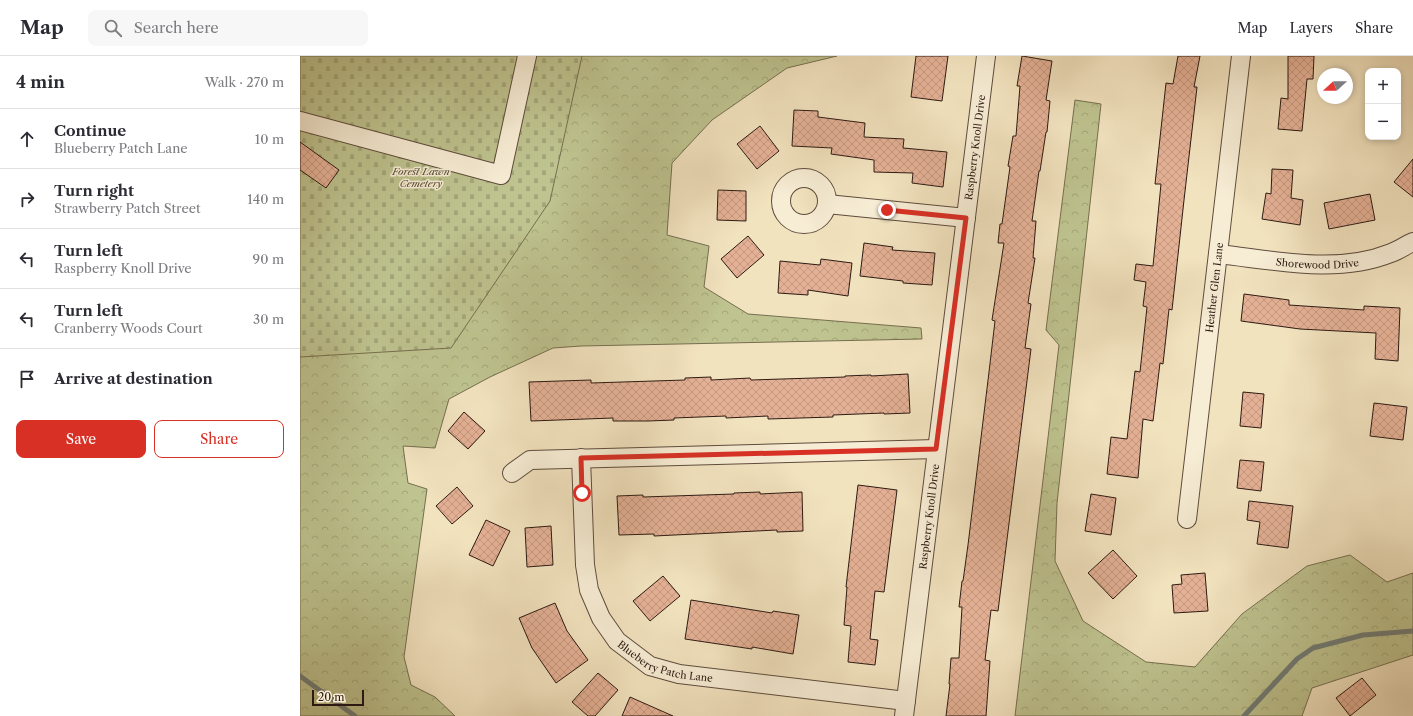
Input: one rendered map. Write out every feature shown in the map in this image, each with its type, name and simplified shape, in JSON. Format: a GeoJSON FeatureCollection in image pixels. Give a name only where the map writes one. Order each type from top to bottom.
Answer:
{"type":"FeatureCollection","features":[{"type":"Feature","properties":{"kind":"street"},"geometry":{"type":"LineString","coordinates":[[300,121],[501,175],[527,56]]}},
{"type":"Feature","properties":{"kind":"street","name":"Raspberry Knoll Drive"},"geometry":{"type":"LineString","coordinates":[[905,708],[986,56]]}},
{"type":"Feature","properties":{"kind":"street","name":"Heather Glen Lane"},"geometry":{"type":"LineString","coordinates":[[1187,520],[1241,56]]}},
{"type":"Feature","properties":{"kind":"street"},"geometry":{"type":"LineString","coordinates":[[827,204],[966,218]]}},
{"type":"Feature","properties":{"kind":"street","name":"Shorewood Drive"},"geometry":{"type":"LineString","coordinates":[[1218,254],[1317,265],[1344,265],[1366,261],[1392,253],[1413,242]]}},
{"type":"Feature","properties":{"kind":"street"},"geometry":{"type":"LineString","coordinates":[[512,473],[530,460],[936,449]]}},
{"type":"Feature","properties":{"kind":"street","name":"Blueberry Patch Lane"},"geometry":{"type":"LineString","coordinates":[[581,458],[585,565],[589,590],[601,618],[617,642],[650,666],[679,674],[905,708]]}},
{"type":"Feature","properties":{"kind":"green space","name":"Forest Lawn Cemetery"},"geometry":{"type":"Polygon","coordinates":[[[300,56],[582,56],[550,201],[451,348],[300,357],[300,56]]]}},
{"type":"Feature","properties":{"kind":"green space"},"geometry":{"type":"Polygon","coordinates":[[[509,56],[837,56],[787,68],[712,120],[672,163],[667,235],[709,246],[704,287],[748,314],[921,328],[922,339],[581,346],[553,348],[490,377],[449,399],[435,448],[403,446],[408,483],[427,489],[404,657],[411,685],[435,697],[455,716],[300,716],[300,236],[509,56]]]}},
{"type":"Feature","properties":{"kind":"green space"},"geometry":{"type":"Polygon","coordinates":[[[1075,100],[1101,104],[1057,503],[1055,561],[1083,621],[1146,662],[1195,667],[1242,614],[1307,566],[1350,555],[1387,582],[1413,573],[1413,655],[1312,688],[1302,716],[1015,716],[1059,345],[1046,330],[1075,100]]]}},
{"type":"Feature","properties":{"kind":"building"},"geometry":{"type":"Polygon","coordinates":[[[916,56],[948,56],[942,101],[911,97],[916,56]]]}},
{"type":"Feature","properties":{"kind":"building"},"geometry":{"type":"Polygon","coordinates":[[[1022,56],[1052,61],[1046,100],[1050,101],[1047,132],[1039,171],[1032,221],[1036,221],[1033,258],[1035,258],[1028,303],[1031,304],[1025,348],[1031,349],[998,611],[991,610],[985,660],[990,661],[986,716],[946,716],[950,684],[951,658],[959,658],[962,607],[959,607],[995,321],[992,320],[1004,243],[998,243],[1010,167],[1008,166],[1013,136],[1016,136],[1020,86],[1017,86],[1022,56]]]}},
{"type":"Feature","properties":{"kind":"building"},"geometry":{"type":"Polygon","coordinates":[[[1178,56],[1200,56],[1194,87],[1197,87],[1172,310],[1169,309],[1163,364],[1160,363],[1153,421],[1143,419],[1138,478],[1107,474],[1111,437],[1127,439],[1135,371],[1140,372],[1147,307],[1143,306],[1146,282],[1134,280],[1136,264],[1153,266],[1161,184],[1155,184],[1166,83],[1173,84],[1178,56]]]}},
{"type":"Feature","properties":{"kind":"building"},"geometry":{"type":"Polygon","coordinates":[[[1288,56],[1314,56],[1313,79],[1307,79],[1302,131],[1278,129],[1281,98],[1288,99],[1288,56]]]}},
{"type":"Feature","properties":{"kind":"building"},"geometry":{"type":"Polygon","coordinates":[[[794,110],[818,111],[818,117],[865,123],[864,137],[904,139],[903,148],[947,152],[943,187],[912,183],[913,173],[874,172],[874,160],[831,154],[832,148],[792,146],[794,110]]]}},
{"type":"Feature","properties":{"kind":"building"},"geometry":{"type":"Polygon","coordinates":[[[760,126],[779,151],[757,169],[737,144],[760,126]]]}},
{"type":"Feature","properties":{"kind":"building"},"geometry":{"type":"Polygon","coordinates":[[[300,142],[339,170],[326,188],[300,170],[300,142]]]}},
{"type":"Feature","properties":{"kind":"building"},"geometry":{"type":"Polygon","coordinates":[[[1413,159],[1413,197],[1394,182],[1413,159]]]}},
{"type":"Feature","properties":{"kind":"building"},"geometry":{"type":"Polygon","coordinates":[[[1272,169],[1293,170],[1291,198],[1303,200],[1300,225],[1262,219],[1266,193],[1271,194],[1272,169]]]}},
{"type":"Feature","properties":{"kind":"building"},"geometry":{"type":"Polygon","coordinates":[[[718,190],[746,191],[746,221],[717,220],[718,190]]]}},
{"type":"Feature","properties":{"kind":"building"},"geometry":{"type":"Polygon","coordinates":[[[1370,194],[1375,220],[1329,229],[1324,203],[1370,194]]]}},
{"type":"Feature","properties":{"kind":"building"},"geometry":{"type":"Polygon","coordinates":[[[748,236],[764,255],[737,278],[721,259],[748,236]]]}},
{"type":"Feature","properties":{"kind":"building"},"geometry":{"type":"Polygon","coordinates":[[[864,243],[893,247],[892,250],[935,253],[932,285],[903,283],[903,281],[860,276],[864,243]]]}},
{"type":"Feature","properties":{"kind":"building"},"geometry":{"type":"Polygon","coordinates":[[[821,259],[852,263],[848,296],[808,290],[808,295],[778,293],[780,261],[820,265],[821,259]]]}},
{"type":"Feature","properties":{"kind":"building"},"geometry":{"type":"Polygon","coordinates":[[[1244,294],[1289,300],[1289,305],[1364,310],[1364,306],[1400,308],[1398,361],[1375,359],[1376,333],[1300,329],[1241,321],[1244,294]]]}},
{"type":"Feature","properties":{"kind":"building"},"geometry":{"type":"Polygon","coordinates":[[[908,374],[910,413],[833,415],[833,417],[768,419],[768,416],[726,418],[726,416],[674,418],[674,420],[648,421],[613,421],[613,418],[531,421],[529,382],[591,380],[591,383],[685,380],[685,378],[711,377],[711,380],[750,378],[751,380],[908,374]]]}},
{"type":"Feature","properties":{"kind":"building"},"geometry":{"type":"Polygon","coordinates":[[[1243,392],[1264,394],[1261,428],[1240,426],[1243,392]]]}},
{"type":"Feature","properties":{"kind":"building"},"geometry":{"type":"Polygon","coordinates":[[[1374,403],[1407,407],[1403,440],[1370,436],[1374,403]]]}},
{"type":"Feature","properties":{"kind":"building"},"geometry":{"type":"Polygon","coordinates":[[[464,412],[485,431],[468,449],[448,431],[464,412]]]}},
{"type":"Feature","properties":{"kind":"building"},"geometry":{"type":"Polygon","coordinates":[[[1240,460],[1264,462],[1261,491],[1237,488],[1240,460]]]}},
{"type":"Feature","properties":{"kind":"building"},"geometry":{"type":"Polygon","coordinates":[[[858,485],[897,490],[884,592],[875,591],[870,639],[878,640],[875,665],[848,662],[851,626],[844,625],[846,587],[858,485]]]}},
{"type":"Feature","properties":{"kind":"building"},"geometry":{"type":"Polygon","coordinates":[[[457,487],[473,506],[452,524],[436,506],[457,487]]]}},
{"type":"Feature","properties":{"kind":"building"},"geometry":{"type":"Polygon","coordinates":[[[760,492],[760,494],[802,492],[803,531],[777,532],[777,530],[654,536],[654,534],[619,535],[617,496],[643,495],[643,497],[760,492]]]}},
{"type":"Feature","properties":{"kind":"building"},"geometry":{"type":"Polygon","coordinates":[[[1091,494],[1116,498],[1111,535],[1085,531],[1091,494]]]}},
{"type":"Feature","properties":{"kind":"building"},"geometry":{"type":"Polygon","coordinates":[[[1249,501],[1293,506],[1288,548],[1257,544],[1260,522],[1247,520],[1249,501]]]}},
{"type":"Feature","properties":{"kind":"building"},"geometry":{"type":"Polygon","coordinates":[[[486,520],[510,531],[493,566],[469,555],[486,520]]]}},
{"type":"Feature","properties":{"kind":"building"},"geometry":{"type":"Polygon","coordinates":[[[551,526],[553,565],[527,567],[525,528],[551,526]]]}},
{"type":"Feature","properties":{"kind":"building"},"geometry":{"type":"Polygon","coordinates":[[[1113,550],[1137,576],[1113,599],[1088,573],[1113,550]]]}},
{"type":"Feature","properties":{"kind":"building"},"geometry":{"type":"Polygon","coordinates":[[[1205,573],[1208,611],[1174,613],[1172,585],[1182,584],[1181,575],[1205,573]]]}},
{"type":"Feature","properties":{"kind":"building"},"geometry":{"type":"Polygon","coordinates":[[[663,576],[680,596],[650,621],[633,601],[663,576]]]}},
{"type":"Feature","properties":{"kind":"building"},"geometry":{"type":"Polygon","coordinates":[[[691,600],[772,613],[773,611],[799,615],[793,654],[752,647],[752,649],[685,639],[691,600]]]}},
{"type":"Feature","properties":{"kind":"building"},"geometry":{"type":"Polygon","coordinates":[[[555,603],[567,631],[588,660],[556,683],[532,648],[519,618],[555,603]]]}},
{"type":"Feature","properties":{"kind":"building"},"geometry":{"type":"Polygon","coordinates":[[[598,673],[618,690],[595,716],[588,716],[572,702],[598,673]]]}},
{"type":"Feature","properties":{"kind":"building"},"geometry":{"type":"Polygon","coordinates":[[[1362,678],[1376,695],[1350,716],[1336,698],[1362,678]]]}},
{"type":"Feature","properties":{"kind":"building"},"geometry":{"type":"Polygon","coordinates":[[[630,697],[673,716],[622,716],[630,697]]]}},
{"type":"Feature","properties":{"kind":"waterway"},"geometry":{"type":"LineString","coordinates":[[1244,716],[1297,659],[1313,648],[1363,635],[1413,631]]}},
{"type":"Feature","properties":{"kind":"waterway"},"geometry":{"type":"LineString","coordinates":[[300,676],[355,716]]}},
{"type":"Feature","properties":{"kind":"route"},"geometry":{"type":"LineString","coordinates":[[582,493],[581,458],[936,449],[966,218],[887,210]]}}]}
